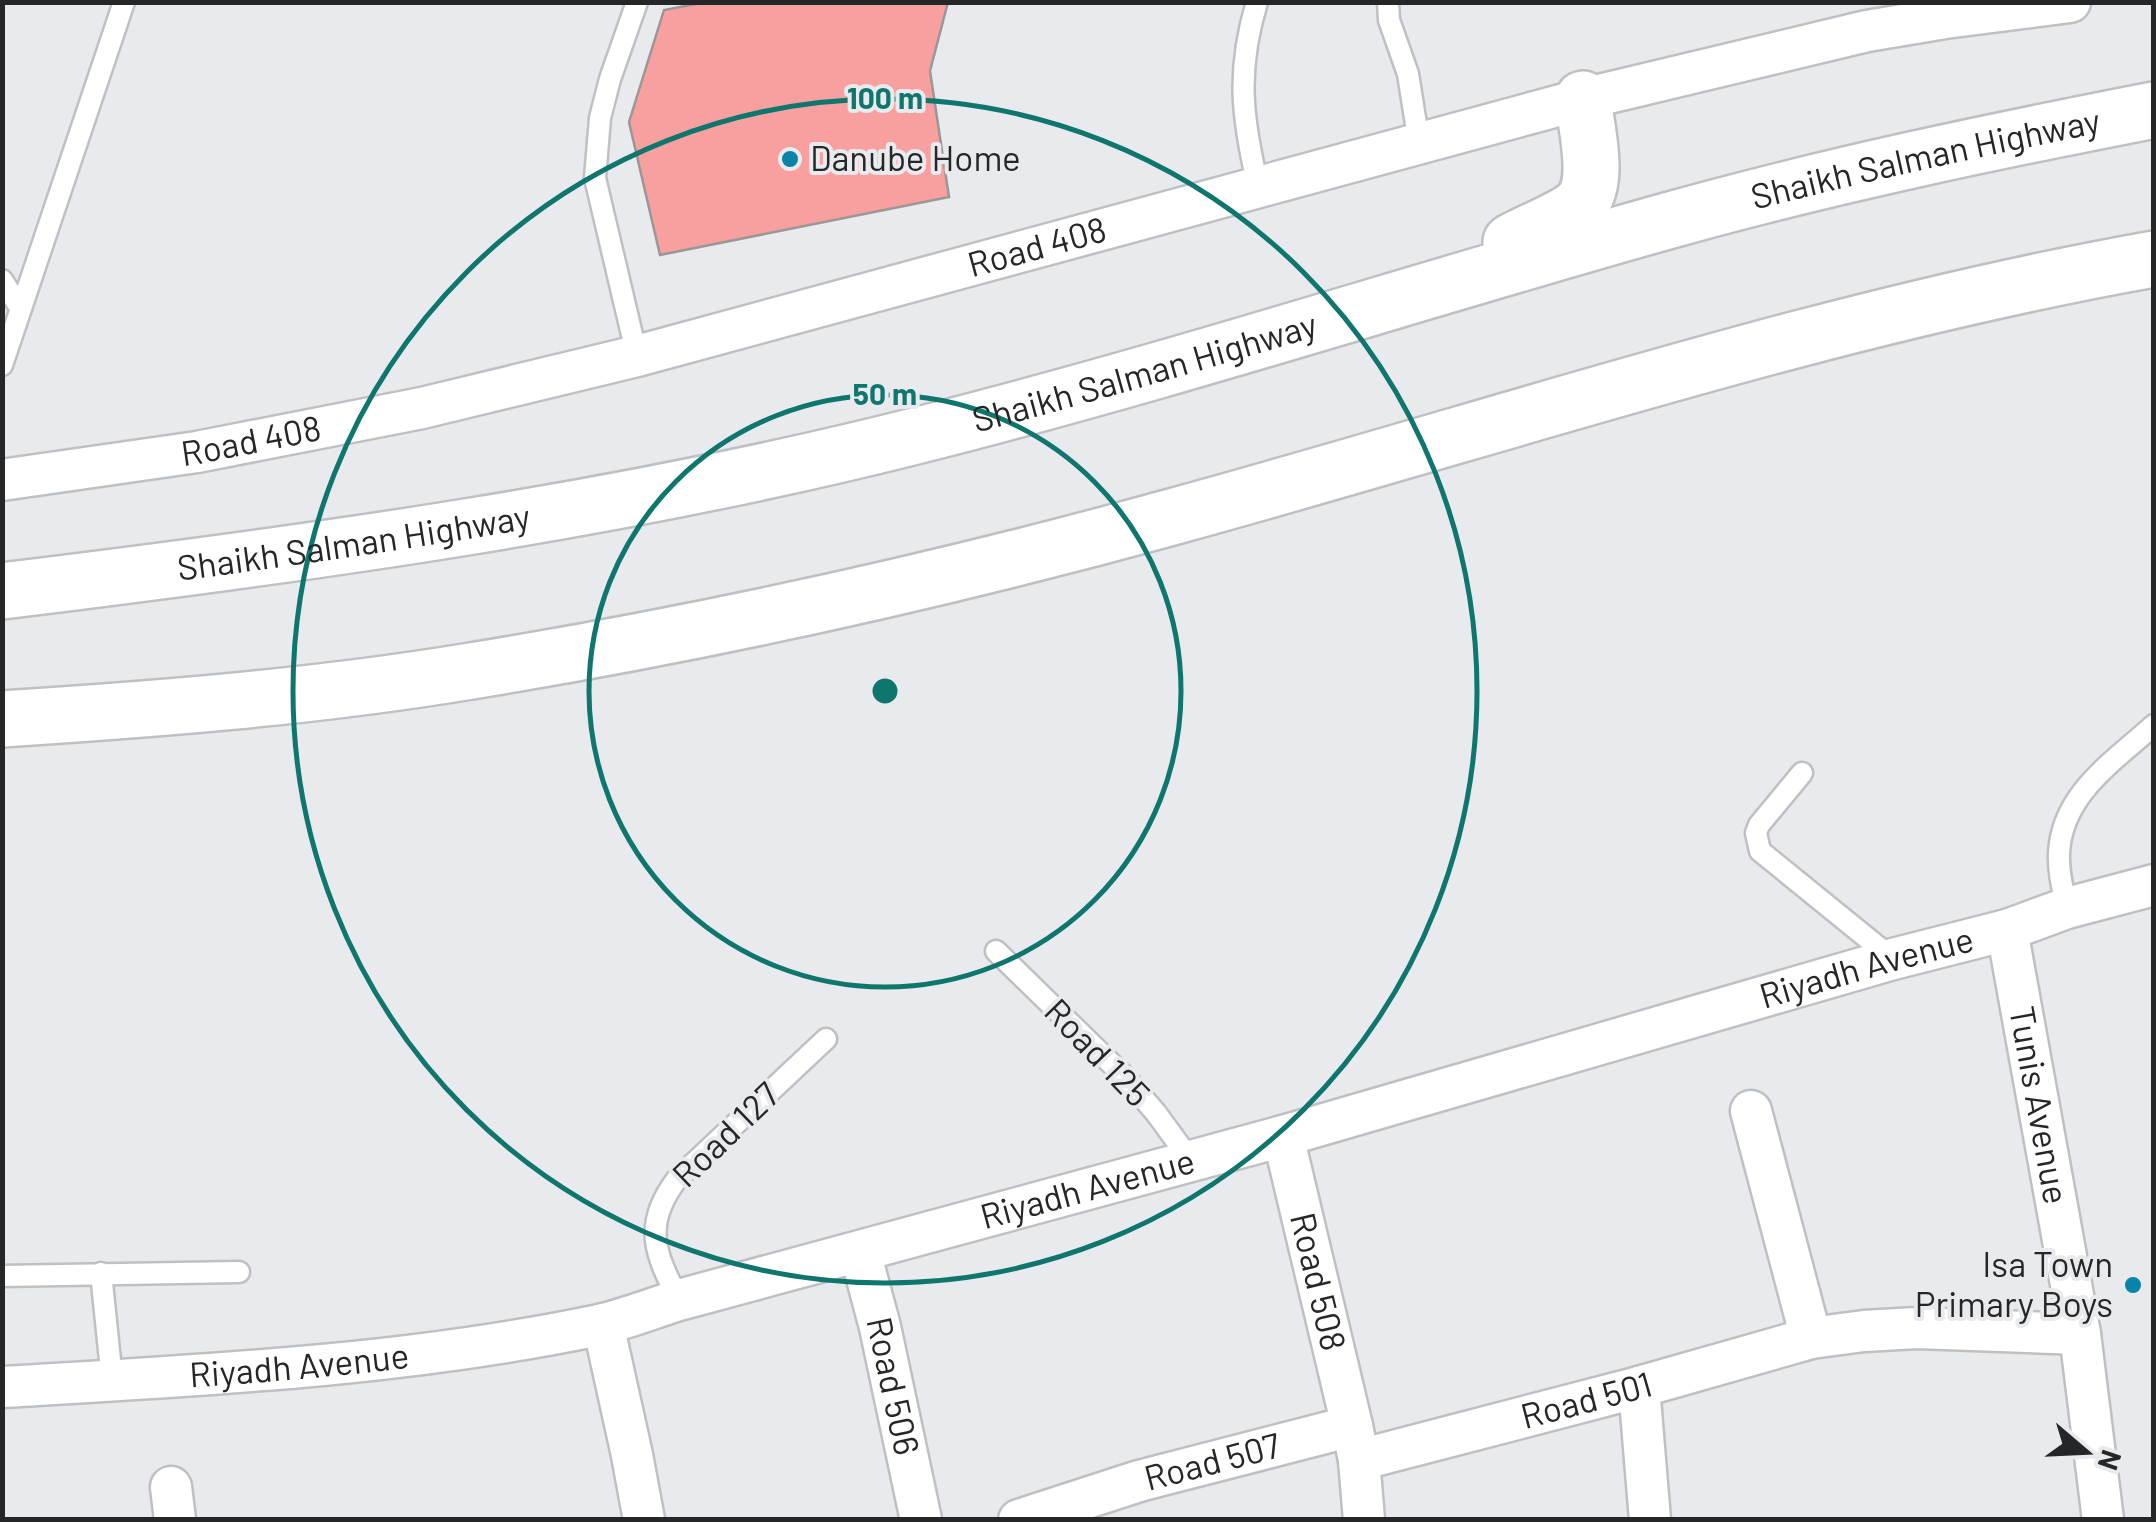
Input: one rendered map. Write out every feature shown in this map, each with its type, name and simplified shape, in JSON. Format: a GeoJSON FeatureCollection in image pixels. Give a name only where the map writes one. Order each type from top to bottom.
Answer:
{"type":"FeatureCollection","features":[{"type":"Feature","properties":{"kind":"main road"},"geometry":{"type":"LineString","coordinates":[[1464,279],[1492,253],[1583,202],[1592,175],[1582,100]]}},
{"type":"Feature","properties":{"kind":"main road","name":"Shaikh Salman Highway"},"geometry":{"type":"LineString","coordinates":[[2,591],[438,532],[697,484],[946,428],[1126,380],[1464,279],[1832,179],[2154,110]]}},
{"type":"Feature","properties":{"kind":"main road"},"geometry":{"type":"LineString","coordinates":[[2,718],[153,709],[442,676],[734,623],[982,567],[1179,515],[1814,334],[1962,298],[2154,260]]}},
{"type":"Feature","properties":{"kind":"street","name":"Road 408"},"geometry":{"type":"LineString","coordinates":[[2,480],[197,452],[385,415],[637,356],[1866,24],[2070,2]]}},
{"type":"Feature","properties":{"kind":"street","name":"Riyadh Avenue"},"geometry":{"type":"LineString","coordinates":[[2,1386],[306,1367],[448,1350],[603,1324],[1283,1136],[1892,958],[2007,930],[2067,908],[2154,886]]}},
{"type":"Feature","properties":{"kind":"street","name":"Tunis Avenue"},"geometry":{"type":"LineString","coordinates":[[2007,930],[2080,1334],[2103,1520]]}},
{"type":"Feature","properties":{"kind":"street"},"geometry":{"type":"LineString","coordinates":[[1752,1111],[1811,1338]]}},
{"type":"Feature","properties":{"kind":"street","name":"Road 508"},"geometry":{"type":"LineString","coordinates":[[1283,1136],[1356,1443],[1364,1520]]}},
{"type":"Feature","properties":{"kind":"street","name":"Road 506"},"geometry":{"type":"LineString","coordinates":[[860,1252],[921,1520]]}},
{"type":"Feature","properties":{"kind":"street"},"geometry":{"type":"LineString","coordinates":[[603,1324],[644,1520]]}},
{"type":"Feature","properties":{"kind":"street","name":"Road 501"},"geometry":{"type":"LineString","coordinates":[[1356,1443],[1639,1386],[1811,1338],[1916,1328],[2080,1334]]}},
{"type":"Feature","properties":{"kind":"street"},"geometry":{"type":"LineString","coordinates":[[1639,1386],[1650,1520]]}},
{"type":"Feature","properties":{"kind":"street","name":"Road 507"},"geometry":{"type":"LineString","coordinates":[[1018,1520],[1069,1511],[1139,1481],[1356,1443]]}},
{"type":"Feature","properties":{"kind":"lane"},"geometry":{"type":"LineString","coordinates":[[2,365],[124,2]]}},
{"type":"Feature","properties":{"kind":"lane"},"geometry":{"type":"LineString","coordinates":[[637,2],[600,118],[595,178],[637,356]]}},
{"type":"Feature","properties":{"kind":"lane"},"geometry":{"type":"LineString","coordinates":[[1257,2],[1248,30],[1242,86],[1258,186]]}},
{"type":"Feature","properties":{"kind":"lane"},"geometry":{"type":"LineString","coordinates":[[1388,2],[1408,74],[1420,143]]}},
{"type":"Feature","properties":{"kind":"lane"},"geometry":{"type":"LineString","coordinates":[[2,280],[21,308]]}},
{"type":"Feature","properties":{"kind":"lane"},"geometry":{"type":"LineString","coordinates":[[2067,908],[2058,855],[2070,807],[2099,774],[2154,725]]}},
{"type":"Feature","properties":{"kind":"lane"},"geometry":{"type":"LineString","coordinates":[[1802,774],[1759,825],[1756,842],[1760,851],[1892,958]]}},
{"type":"Feature","properties":{"kind":"lane","name":"Road 125"},"geometry":{"type":"LineString","coordinates":[[996,951],[1124,1076],[1192,1161]]}},
{"type":"Feature","properties":{"kind":"lane","name":"Road 127"},"geometry":{"type":"LineString","coordinates":[[679,1300],[656,1250],[658,1211],[666,1194],[677,1179],[826,1039]]}},
{"type":"Feature","properties":{"kind":"lane"},"geometry":{"type":"LineString","coordinates":[[2,1276],[239,1272]]}},
{"type":"Feature","properties":{"kind":"lane"},"geometry":{"type":"LineString","coordinates":[[101,1273],[112,1380]]}},
{"type":"Feature","properties":{"kind":"building","name":"Danube Home"},"geometry":{"type":"Polygon","coordinates":[[[706,2],[948,2],[930,71],[949,197],[660,255],[629,122],[664,10],[706,2]]]}},
{"type":"Feature","properties":{"kind":"place","name":"Danube Home"},"geometry":{"type":"Point","coordinates":[790,159]}},
{"type":"Feature","properties":{"kind":"place","name":"Isa Town Primary Boys"},"geometry":{"type":"Point","coordinates":[2133,1285]}}]}
